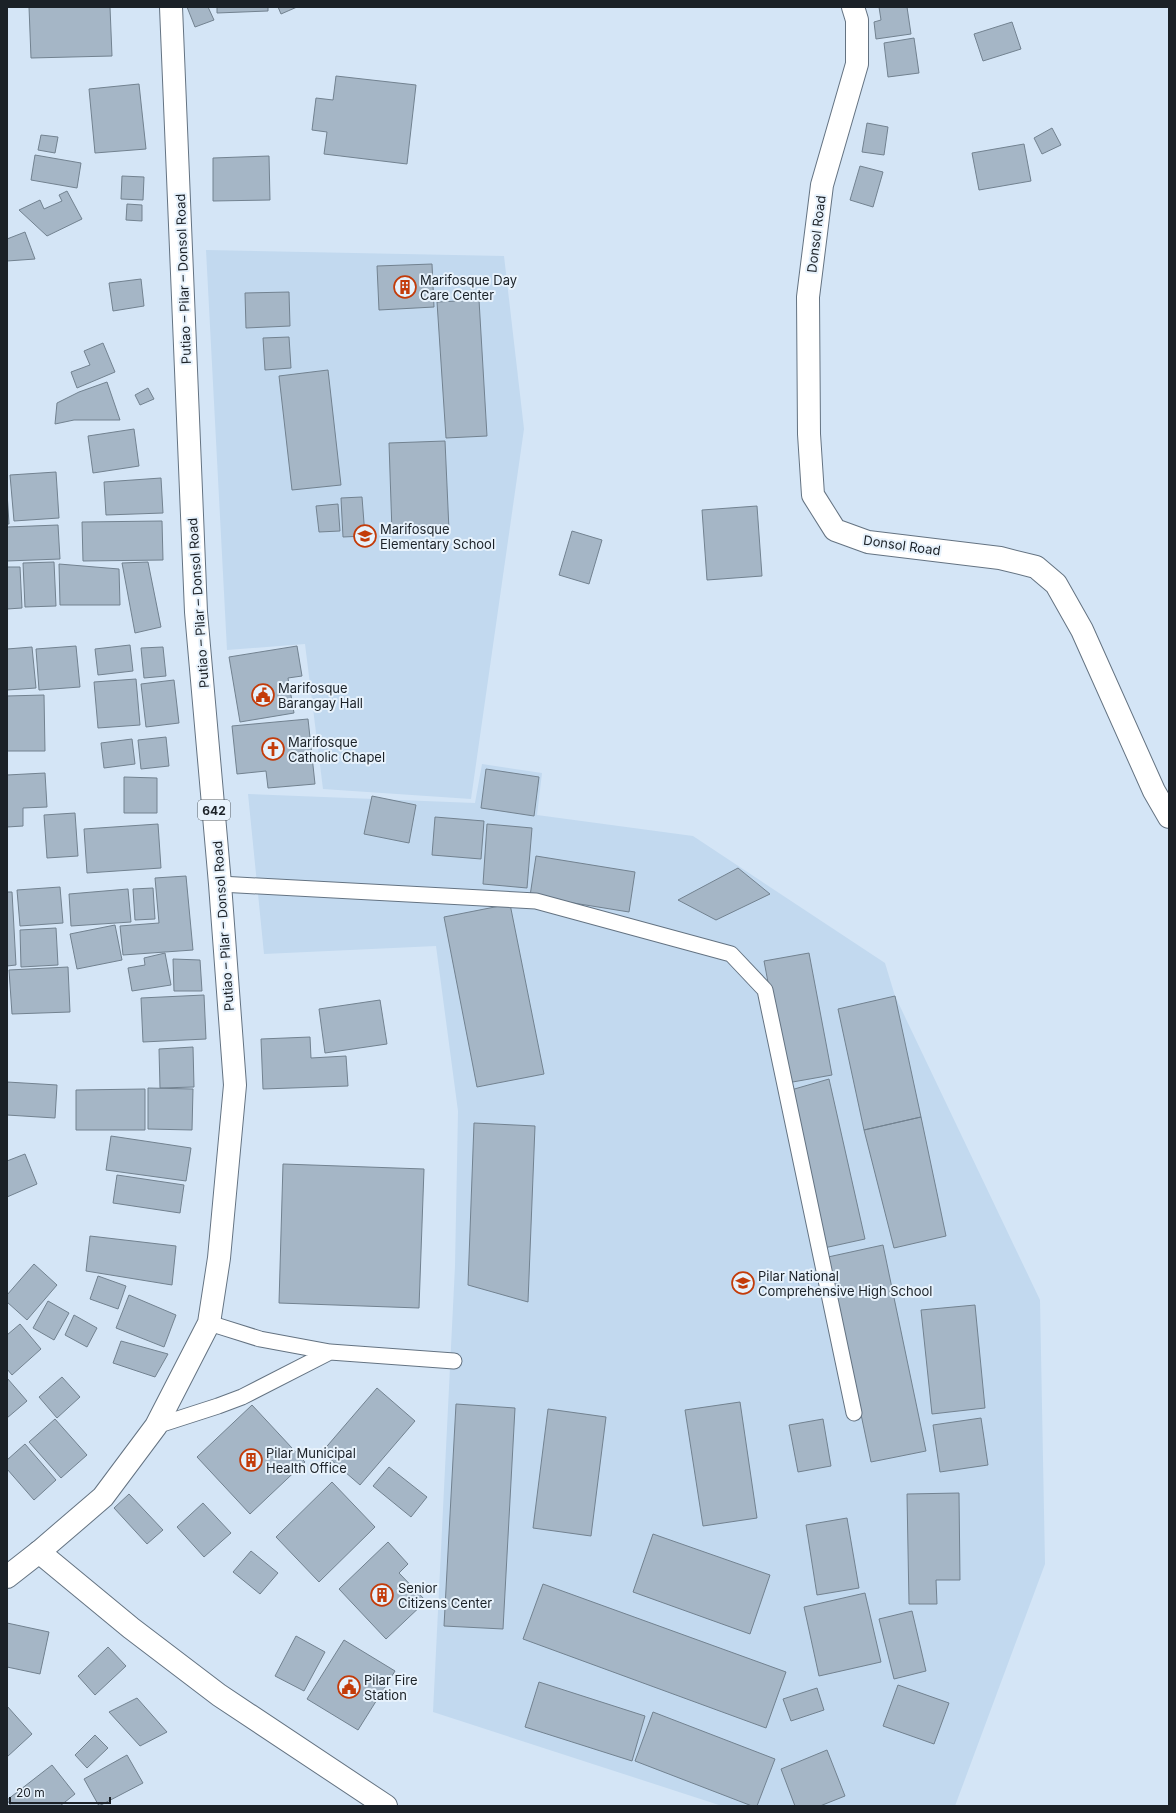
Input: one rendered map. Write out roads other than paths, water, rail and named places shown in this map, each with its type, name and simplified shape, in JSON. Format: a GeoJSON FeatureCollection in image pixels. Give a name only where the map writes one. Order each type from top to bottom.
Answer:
{"type":"FeatureCollection","features":[{"type":"Feature","properties":{"kind":"main road","name":"Putiao – Pilar – Donsol Road"},"geometry":{"type":"LineString","coordinates":[[7,1577],[39,1552],[103,1497],[156,1426],[209,1323],[219,1258],[235,1085],[220,884],[196,612],[171,7]]}},
{"type":"Feature","properties":{"kind":"main road","name":"Donsol Road"},"geometry":{"type":"LineString","coordinates":[[853,7],[857,20],[857,64],[822,185],[808,298],[809,434],[812,495],[835,530],[868,542],[1000,558],[1036,567],[1056,584],[1082,630],[1154,791],[1169,817]]}},
{"type":"Feature","properties":{"kind":"main road"},"geometry":{"type":"LineString","coordinates":[[39,1552],[131,1628],[219,1695],[386,1806]]}},
{"type":"Feature","properties":{"kind":"lane"},"geometry":{"type":"LineString","coordinates":[[220,884],[536,901],[731,954],[765,990],[854,1413]]}},
{"type":"Feature","properties":{"kind":"lane"},"geometry":{"type":"LineString","coordinates":[[209,1323],[260,1339],[330,1352],[454,1361]]}},
{"type":"Feature","properties":{"kind":"lane"},"geometry":{"type":"LineString","coordinates":[[156,1426],[242,1397],[330,1352]]}},
{"type":"Feature","properties":{"kind":"place","name":"Marifosque Day Care Center"},"geometry":{"type":"Point","coordinates":[405,287]}},
{"type":"Feature","properties":{"kind":"place","name":"Marifosque Elementary School"},"geometry":{"type":"Point","coordinates":[365,536]}},
{"type":"Feature","properties":{"kind":"place","name":"Marifosque Barangay Hall"},"geometry":{"type":"Point","coordinates":[263,695]}},
{"type":"Feature","properties":{"kind":"place","name":"Marifosque Catholic Chapel"},"geometry":{"type":"Point","coordinates":[273,749]}},
{"type":"Feature","properties":{"kind":"place","name":"Pilar National Comprehensive High School"},"geometry":{"type":"Point","coordinates":[743,1283]}},
{"type":"Feature","properties":{"kind":"place","name":"Pilar Municipal Health Office"},"geometry":{"type":"Point","coordinates":[251,1460]}},
{"type":"Feature","properties":{"kind":"place","name":"Senior Citizens Center"},"geometry":{"type":"Point","coordinates":[382,1595]}},
{"type":"Feature","properties":{"kind":"place","name":"Pilar Fire Station"},"geometry":{"type":"Point","coordinates":[349,1687]}}]}
